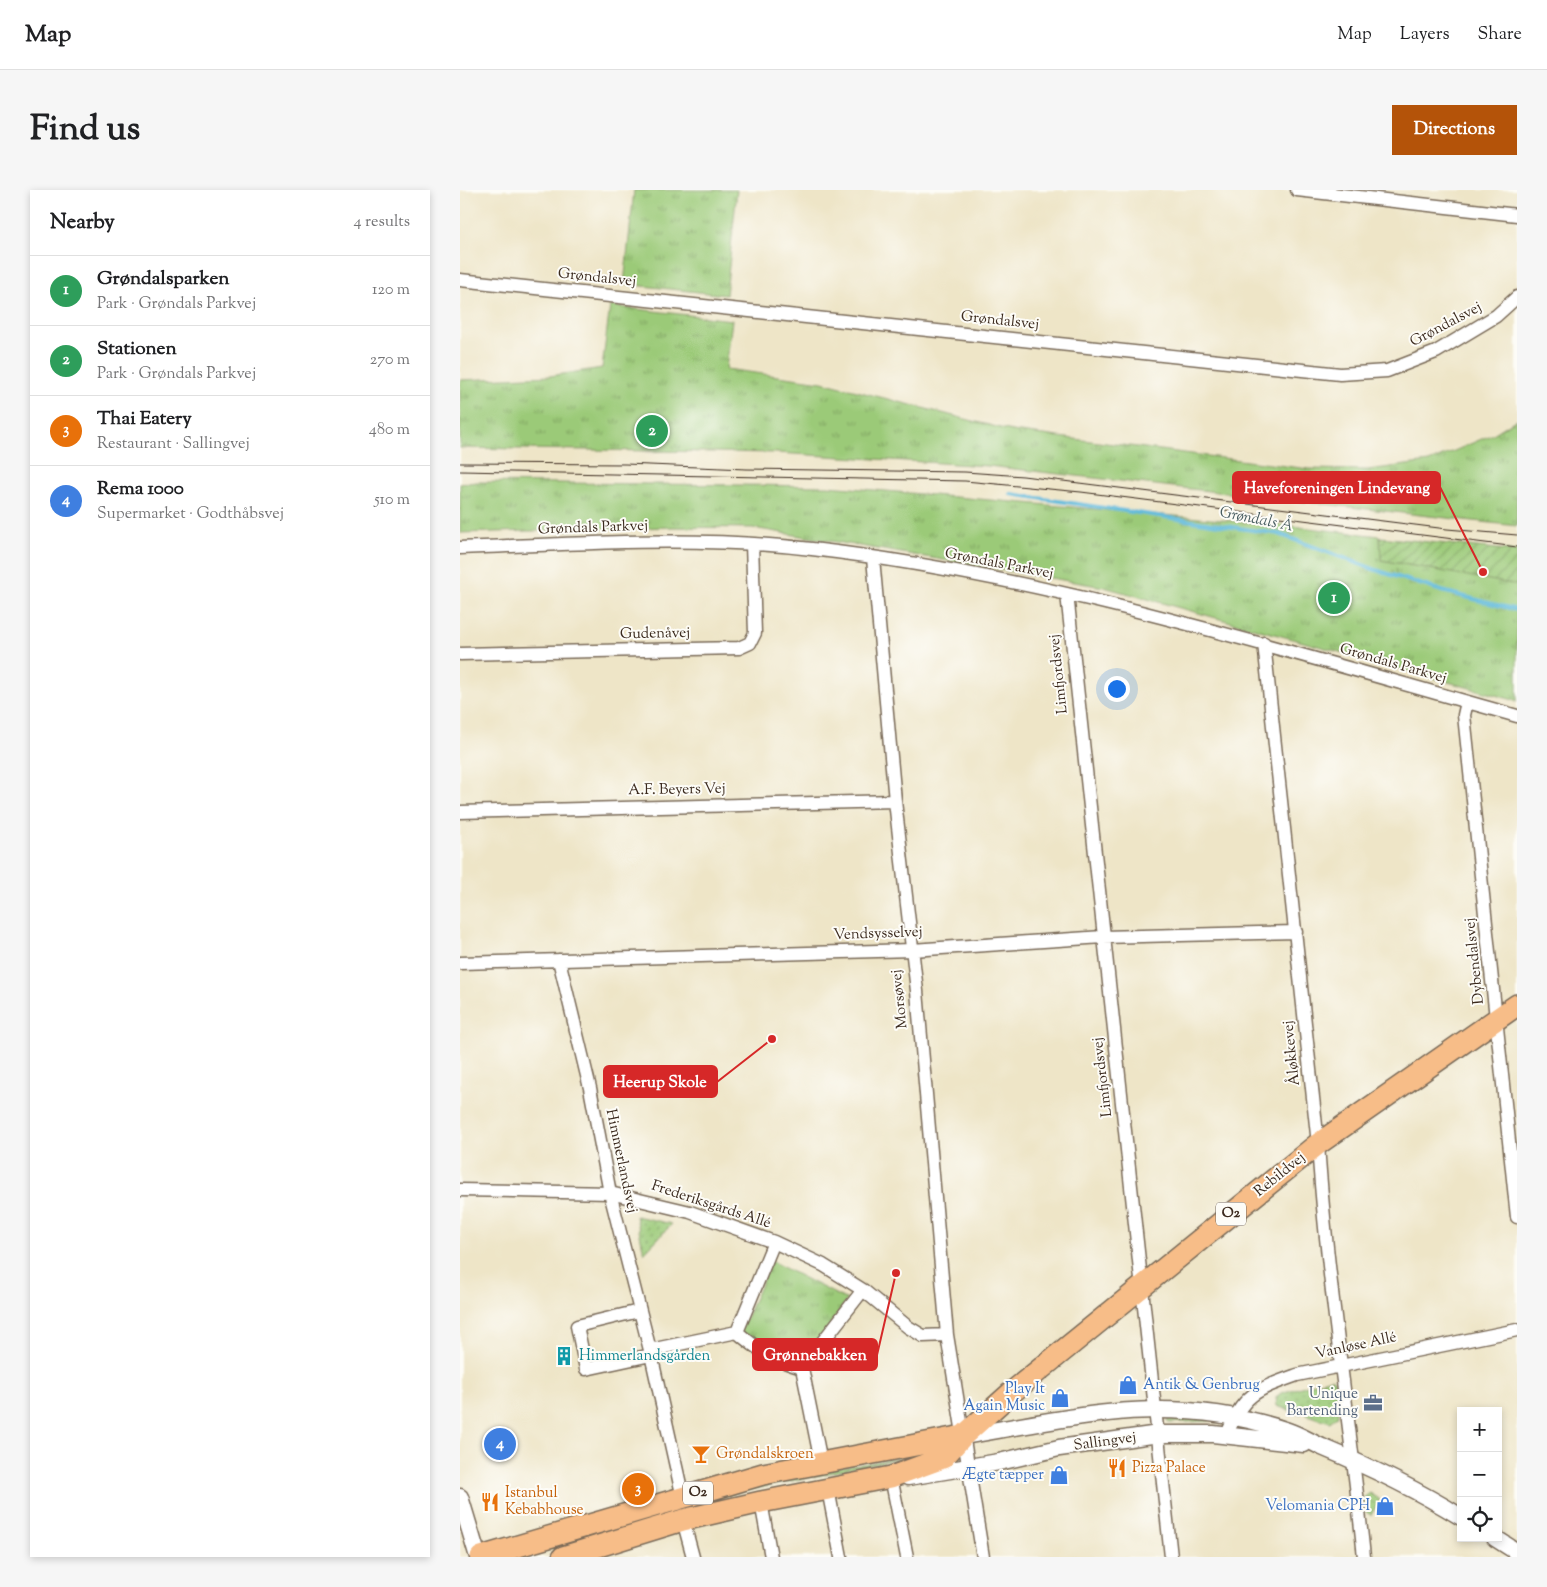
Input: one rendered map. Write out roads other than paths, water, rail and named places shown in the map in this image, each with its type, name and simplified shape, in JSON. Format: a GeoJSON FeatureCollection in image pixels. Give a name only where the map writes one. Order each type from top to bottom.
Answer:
{"type":"FeatureCollection","features":[{"type":"Feature","properties":{"kind":"main road","name":"Rebildvej"},"geometry":{"type":"LineString","coordinates":[[963,1436],[1006,1397],[1318,1144],[1517,1005]]}},
{"type":"Feature","properties":{"kind":"main road","name":"Sallingvej"},"geometry":{"type":"LineString","coordinates":[[480,1557],[762,1474],[963,1436]]}},
{"type":"Feature","properties":{"kind":"main road","name":"Sallingvej"},"geometry":{"type":"LineString","coordinates":[[562,1557],[683,1520],[761,1502],[891,1477],[943,1458],[963,1436]]}},
{"type":"Feature","properties":{"kind":"street"},"geometry":{"type":"LineString","coordinates":[[1297,190],[1517,215]]}},
{"type":"Feature","properties":{"kind":"street","name":"Grøndalsvej"},"geometry":{"type":"LineString","coordinates":[[460,280],[1340,374],[1388,371],[1436,352],[1496,316],[1517,298]]}},
{"type":"Feature","properties":{"kind":"street","name":"Grøndals Parkvej"},"geometry":{"type":"LineString","coordinates":[[460,548],[701,542],[752,544],[874,558],[1067,594],[1264,643],[1517,716]]}},
{"type":"Feature","properties":{"kind":"street","name":"Gudenåvej"},"geometry":{"type":"LineString","coordinates":[[460,654],[739,648],[750,643],[755,633],[752,544]]}},
{"type":"Feature","properties":{"kind":"street","name":"Morsøvej"},"geometry":{"type":"LineString","coordinates":[[874,558],[895,801],[912,950],[947,1334],[983,1557]]}},
{"type":"Feature","properties":{"kind":"street","name":"Limfjordsvej"},"geometry":{"type":"LineString","coordinates":[[1067,594],[1103,938],[1144,1284],[1171,1557]]}},
{"type":"Feature","properties":{"kind":"street","name":"Åløkkevej"},"geometry":{"type":"LineString","coordinates":[[1264,643],[1318,1144],[1323,1215],[1340,1365],[1354,1460],[1364,1557]]}},
{"type":"Feature","properties":{"kind":"street","name":"Dybendalsvej"},"geometry":{"type":"LineString","coordinates":[[1467,702],[1464,715],[1498,1018],[1503,1095],[1517,1217]]}},
{"type":"Feature","properties":{"kind":"street","name":"A.F. Beyers Vej"},"geometry":{"type":"LineString","coordinates":[[460,812],[895,801]]}},
{"type":"Feature","properties":{"kind":"street","name":"Vendsysselvej"},"geometry":{"type":"LineString","coordinates":[[460,963],[912,950],[1103,938],[1296,932]]}},
{"type":"Feature","properties":{"kind":"street","name":"Himmerlandsvej"},"geometry":{"type":"LineString","coordinates":[[559,960],[590,1088],[610,1193],[650,1353],[683,1498]]}},
{"type":"Feature","properties":{"kind":"street","name":"Frederiksgårds Allé"},"geometry":{"type":"LineString","coordinates":[[460,1190],[610,1193],[690,1212],[774,1242],[823,1265],[863,1290],[923,1336],[947,1334]]}},
{"type":"Feature","properties":{"kind":"street","name":"Frederiksgårds Allé"},"geometry":{"type":"LineString","coordinates":[[737,1332],[774,1242]]}},
{"type":"Feature","properties":{"kind":"street"},"geometry":{"type":"LineString","coordinates":[[821,1462],[802,1368],[863,1290]]}},
{"type":"Feature","properties":{"kind":"street"},"geometry":{"type":"LineString","coordinates":[[639,1311],[577,1326],[586,1369],[737,1332],[757,1350],[781,1362],[802,1368]]}},
{"type":"Feature","properties":{"kind":"street","name":"Vanløse Allé"},"geometry":{"type":"LineString","coordinates":[[1226,1435],[1233,1417],[1243,1403],[1264,1387],[1297,1375],[1517,1330]]}},
{"type":"Feature","properties":{"kind":"street","name":"Sallingvej"},"geometry":{"type":"LineString","coordinates":[[963,1436],[1104,1415],[1157,1410],[1200,1412],[1233,1417],[1264,1423],[1290,1432],[1354,1460],[1419,1492],[1457,1515]]}},
{"type":"Feature","properties":{"kind":"street","name":"Sallingvej"},"geometry":{"type":"LineString","coordinates":[[891,1477],[918,1477],[1059,1448],[1159,1434],[1226,1435],[1321,1447]]}},
{"type":"Feature","properties":{"kind":"street"},"geometry":{"type":"LineString","coordinates":[[891,1477],[907,1557]]}},
{"type":"Feature","properties":{"kind":"street"},"geometry":{"type":"LineString","coordinates":[[828,1489],[841,1557]]}},
{"type":"Feature","properties":{"kind":"street"},"geometry":{"type":"LineString","coordinates":[[460,1497],[480,1557]]}},
{"type":"Feature","properties":{"kind":"street"},"geometry":{"type":"LineString","coordinates":[[761,1502],[771,1557]]}},
{"type":"Feature","properties":{"kind":"street"},"geometry":{"type":"LineString","coordinates":[[683,1520],[693,1557]]}},
{"type":"Feature","properties":{"kind":"street"},"geometry":{"type":"LineString","coordinates":[[1501,1542],[1517,1552]]}},
{"type":"Feature","properties":{"kind":"waterway","name":"Grøndals Å"},"geometry":{"type":"LineString","coordinates":[[1011,494],[1279,534],[1376,570],[1442,591],[1517,610]]}},
{"type":"Feature","properties":{"kind":"tram line"},"geometry":{"type":"LineString","coordinates":[[460,463],[625,464],[746,469],[965,472],[1023,476],[1447,529],[1517,535]]}},
{"type":"Feature","properties":{"kind":"tram line"},"geometry":{"type":"LineString","coordinates":[[460,471],[965,481],[1081,492],[1517,547]]}},
{"type":"Feature","properties":{"kind":"place","name":"Stationen"},"geometry":{"type":"Point","coordinates":[652,431]}},
{"type":"Feature","properties":{"kind":"place","name":"Haveforeningen Lindevang"},"geometry":{"type":"Point","coordinates":[1483,572]}},
{"type":"Feature","properties":{"kind":"place","name":"Grøndalsparken"},"geometry":{"type":"Point","coordinates":[1334,598]}},
{"type":"Feature","properties":{"kind":"place","name":"Heerup Skole"},"geometry":{"type":"Point","coordinates":[772,1039]}},
{"type":"Feature","properties":{"kind":"place","name":"Grønnebakken"},"geometry":{"type":"Point","coordinates":[896,1273]}},
{"type":"Feature","properties":{"kind":"place","name":"Himmerlandsgården"},"geometry":{"type":"Point","coordinates":[564,1356]}},
{"type":"Feature","properties":{"kind":"place","name":"Antik & Genbrug"},"geometry":{"type":"Point","coordinates":[1128,1385]}},
{"type":"Feature","properties":{"kind":"place","name":"Play It Again Music"},"geometry":{"type":"Point","coordinates":[1060,1398]}},
{"type":"Feature","properties":{"kind":"place","name":"Unique Bartending"},"geometry":{"type":"Point","coordinates":[1373,1403]}},
{"type":"Feature","properties":{"kind":"place","name":"Rema 1000"},"geometry":{"type":"Point","coordinates":[500,1444]}},
{"type":"Feature","properties":{"kind":"place","name":"Grøndalskroen"},"geometry":{"type":"Point","coordinates":[701,1454]}},
{"type":"Feature","properties":{"kind":"place","name":"Pizza Palace"},"geometry":{"type":"Point","coordinates":[1117,1468]}},
{"type":"Feature","properties":{"kind":"place","name":"Ægte tæpper"},"geometry":{"type":"Point","coordinates":[1059,1475]}},
{"type":"Feature","properties":{"kind":"place","name":"Thai Eatery"},"geometry":{"type":"Point","coordinates":[638,1489]}},
{"type":"Feature","properties":{"kind":"place","name":"Istanbul Kebabhouse"},"geometry":{"type":"Point","coordinates":[490,1502]}},
{"type":"Feature","properties":{"kind":"place","name":"Velomania CPH"},"geometry":{"type":"Point","coordinates":[1385,1506]}}]}
